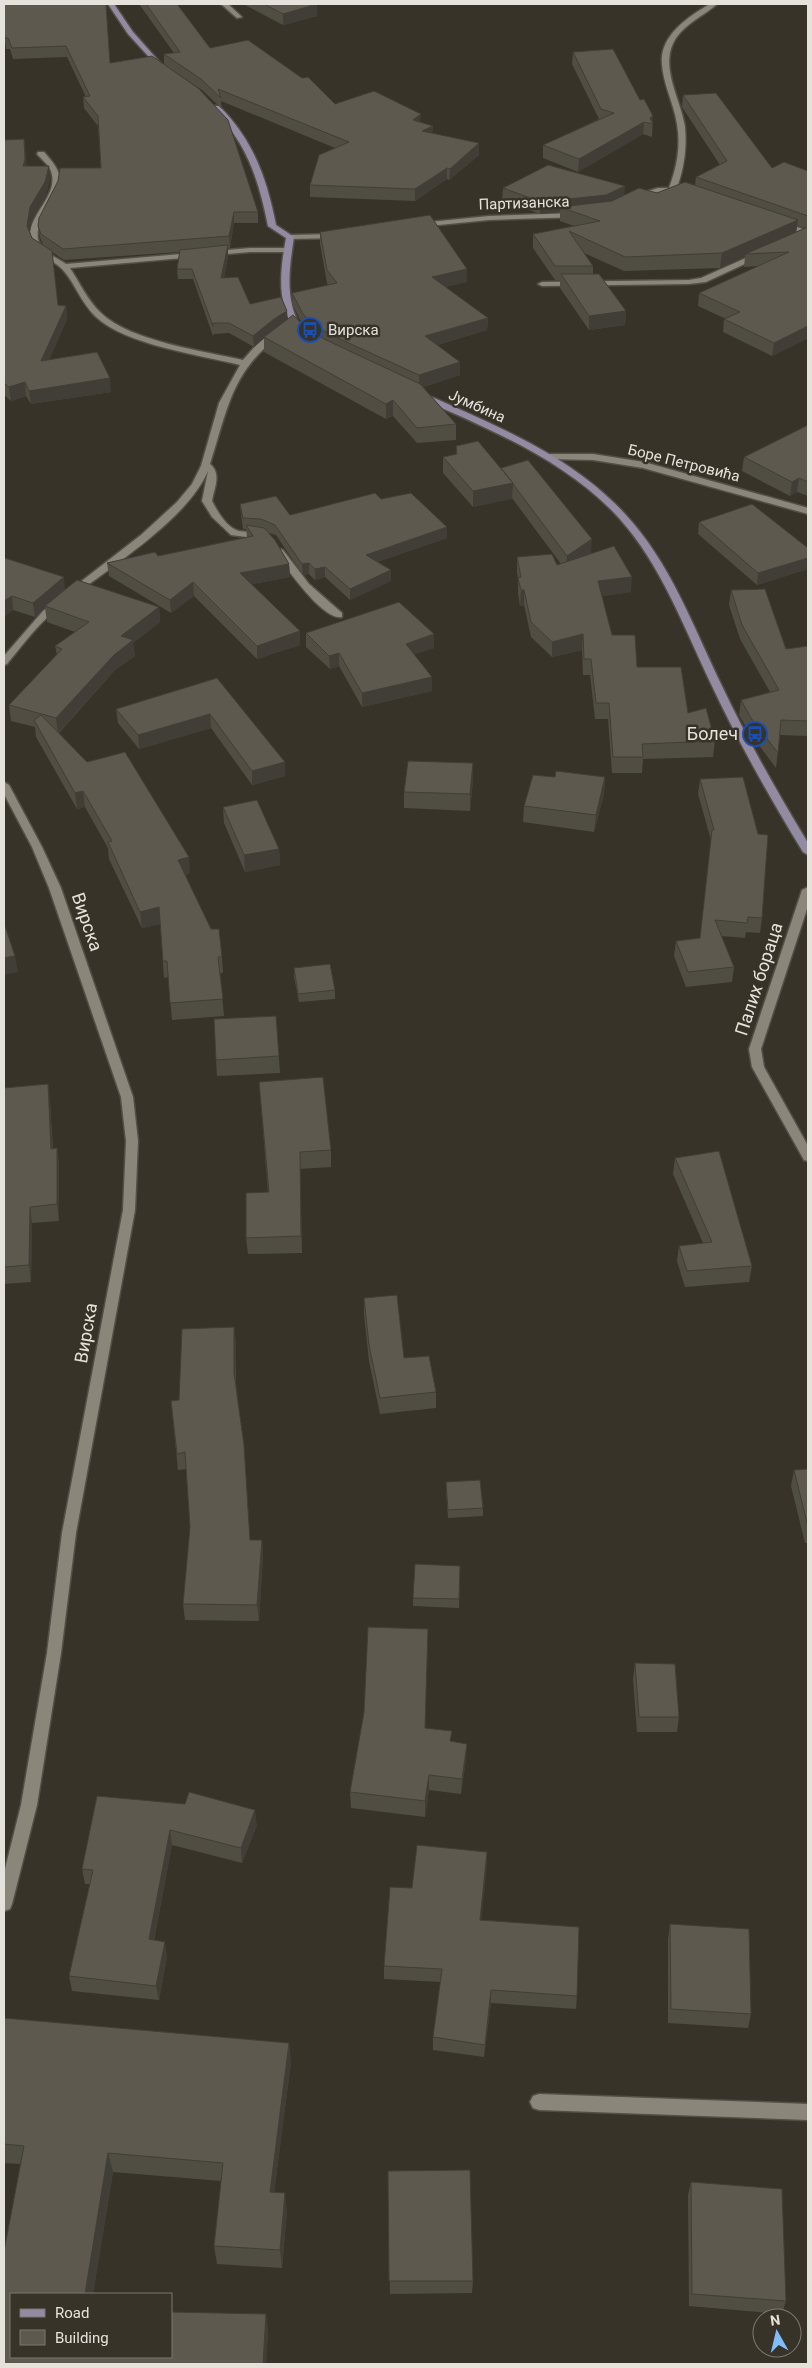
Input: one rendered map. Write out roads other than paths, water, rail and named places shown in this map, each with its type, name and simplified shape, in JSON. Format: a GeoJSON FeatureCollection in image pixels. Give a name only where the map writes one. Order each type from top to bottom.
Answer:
{"type":"FeatureCollection","features":[{"type":"Feature","properties":{"kind":"street"},"geometry":{"type":"LineString","coordinates":[[111,4],[148,55],[172,76]]}},
{"type":"Feature","properties":{"kind":"street"},"geometry":{"type":"LineString","coordinates":[[224,4],[239,17]]}},
{"type":"Feature","properties":{"kind":"street"},"geometry":{"type":"LineString","coordinates":[[673,188],[681,168],[683,131],[665,64],[664,53],[669,40],[674,35],[699,12],[714,4]]}},
{"type":"Feature","properties":{"kind":"street"},"geometry":{"type":"LineString","coordinates":[[210,104],[233,126],[250,152],[262,180],[272,226],[290,237],[310,238],[346,234]]}},
{"type":"Feature","properties":{"kind":"street"},"geometry":{"type":"LineString","coordinates":[[41,154],[55,170],[57,182],[35,228],[34,240],[39,250],[65,266],[103,319],[153,340],[244,363]]}},
{"type":"Feature","properties":{"kind":"street"},"geometry":{"type":"LineString","coordinates":[[628,201],[658,190],[673,188],[694,193]]}},
{"type":"Feature","properties":{"kind":"street","name":"Партизанска"},"geometry":{"type":"LineString","coordinates":[[411,226],[481,218],[559,217],[585,214]]}},
{"type":"Feature","properties":{"kind":"street"},"geometry":{"type":"LineString","coordinates":[[773,221],[808,234]]}},
{"type":"Feature","properties":{"kind":"street"},"geometry":{"type":"LineString","coordinates":[[800,238],[808,234]]}},
{"type":"Feature","properties":{"kind":"street"},"geometry":{"type":"LineString","coordinates":[[290,237],[285,294],[287,310],[293,324],[308,339]]}},
{"type":"Feature","properties":{"kind":"street"},"geometry":{"type":"LineString","coordinates":[[65,266],[250,250],[288,250]]}},
{"type":"Feature","properties":{"kind":"street"},"geometry":{"type":"LineString","coordinates":[[542,284],[689,282],[703,280],[765,253]]}},
{"type":"Feature","properties":{"kind":"street"},"geometry":{"type":"LineString","coordinates":[[4,662],[45,614],[150,532],[181,504],[197,483],[206,466],[223,404],[244,363],[271,337],[293,324]]}},
{"type":"Feature","properties":{"kind":"street","name":"Јумбина"},"geometry":{"type":"LineString","coordinates":[[414,393],[525,442],[550,457],[602,496],[628,523],[658,562],[739,732],[768,786],[808,852]]}},
{"type":"Feature","properties":{"kind":"street","name":"Боре Петровића"},"geometry":{"type":"LineString","coordinates":[[550,457],[593,457],[644,465],[808,512]]}},
{"type":"Feature","properties":{"kind":"street"},"geometry":{"type":"LineString","coordinates":[[206,466],[212,470],[213,474],[208,501],[215,516],[234,532],[261,535],[274,543],[300,582],[327,607],[339,614]]}},
{"type":"Feature","properties":{"kind":"street","name":"Вирска"},"geometry":{"type":"LineString","coordinates":[[4,786],[38,847],[55,888],[127,1097],[132,1141],[129,1210],[68,1533],[54,1654],[31,1796],[4,1904]]}},
{"type":"Feature","properties":{"kind":"street","name":"Палих бораца"},"geometry":{"type":"LineString","coordinates":[[808,890],[755,1049],[758,1068],[808,1157]]}},
{"type":"Feature","properties":{"kind":"street"},"geometry":{"type":"LineString","coordinates":[[539,2102],[808,2112]]}},
{"type":"Feature","properties":{"kind":"place","name":"Вирска"},"geometry":{"type":"Point","coordinates":[310,330]}},
{"type":"Feature","properties":{"kind":"place","name":"Болеч"},"geometry":{"type":"Point","coordinates":[755,734]}}]}
